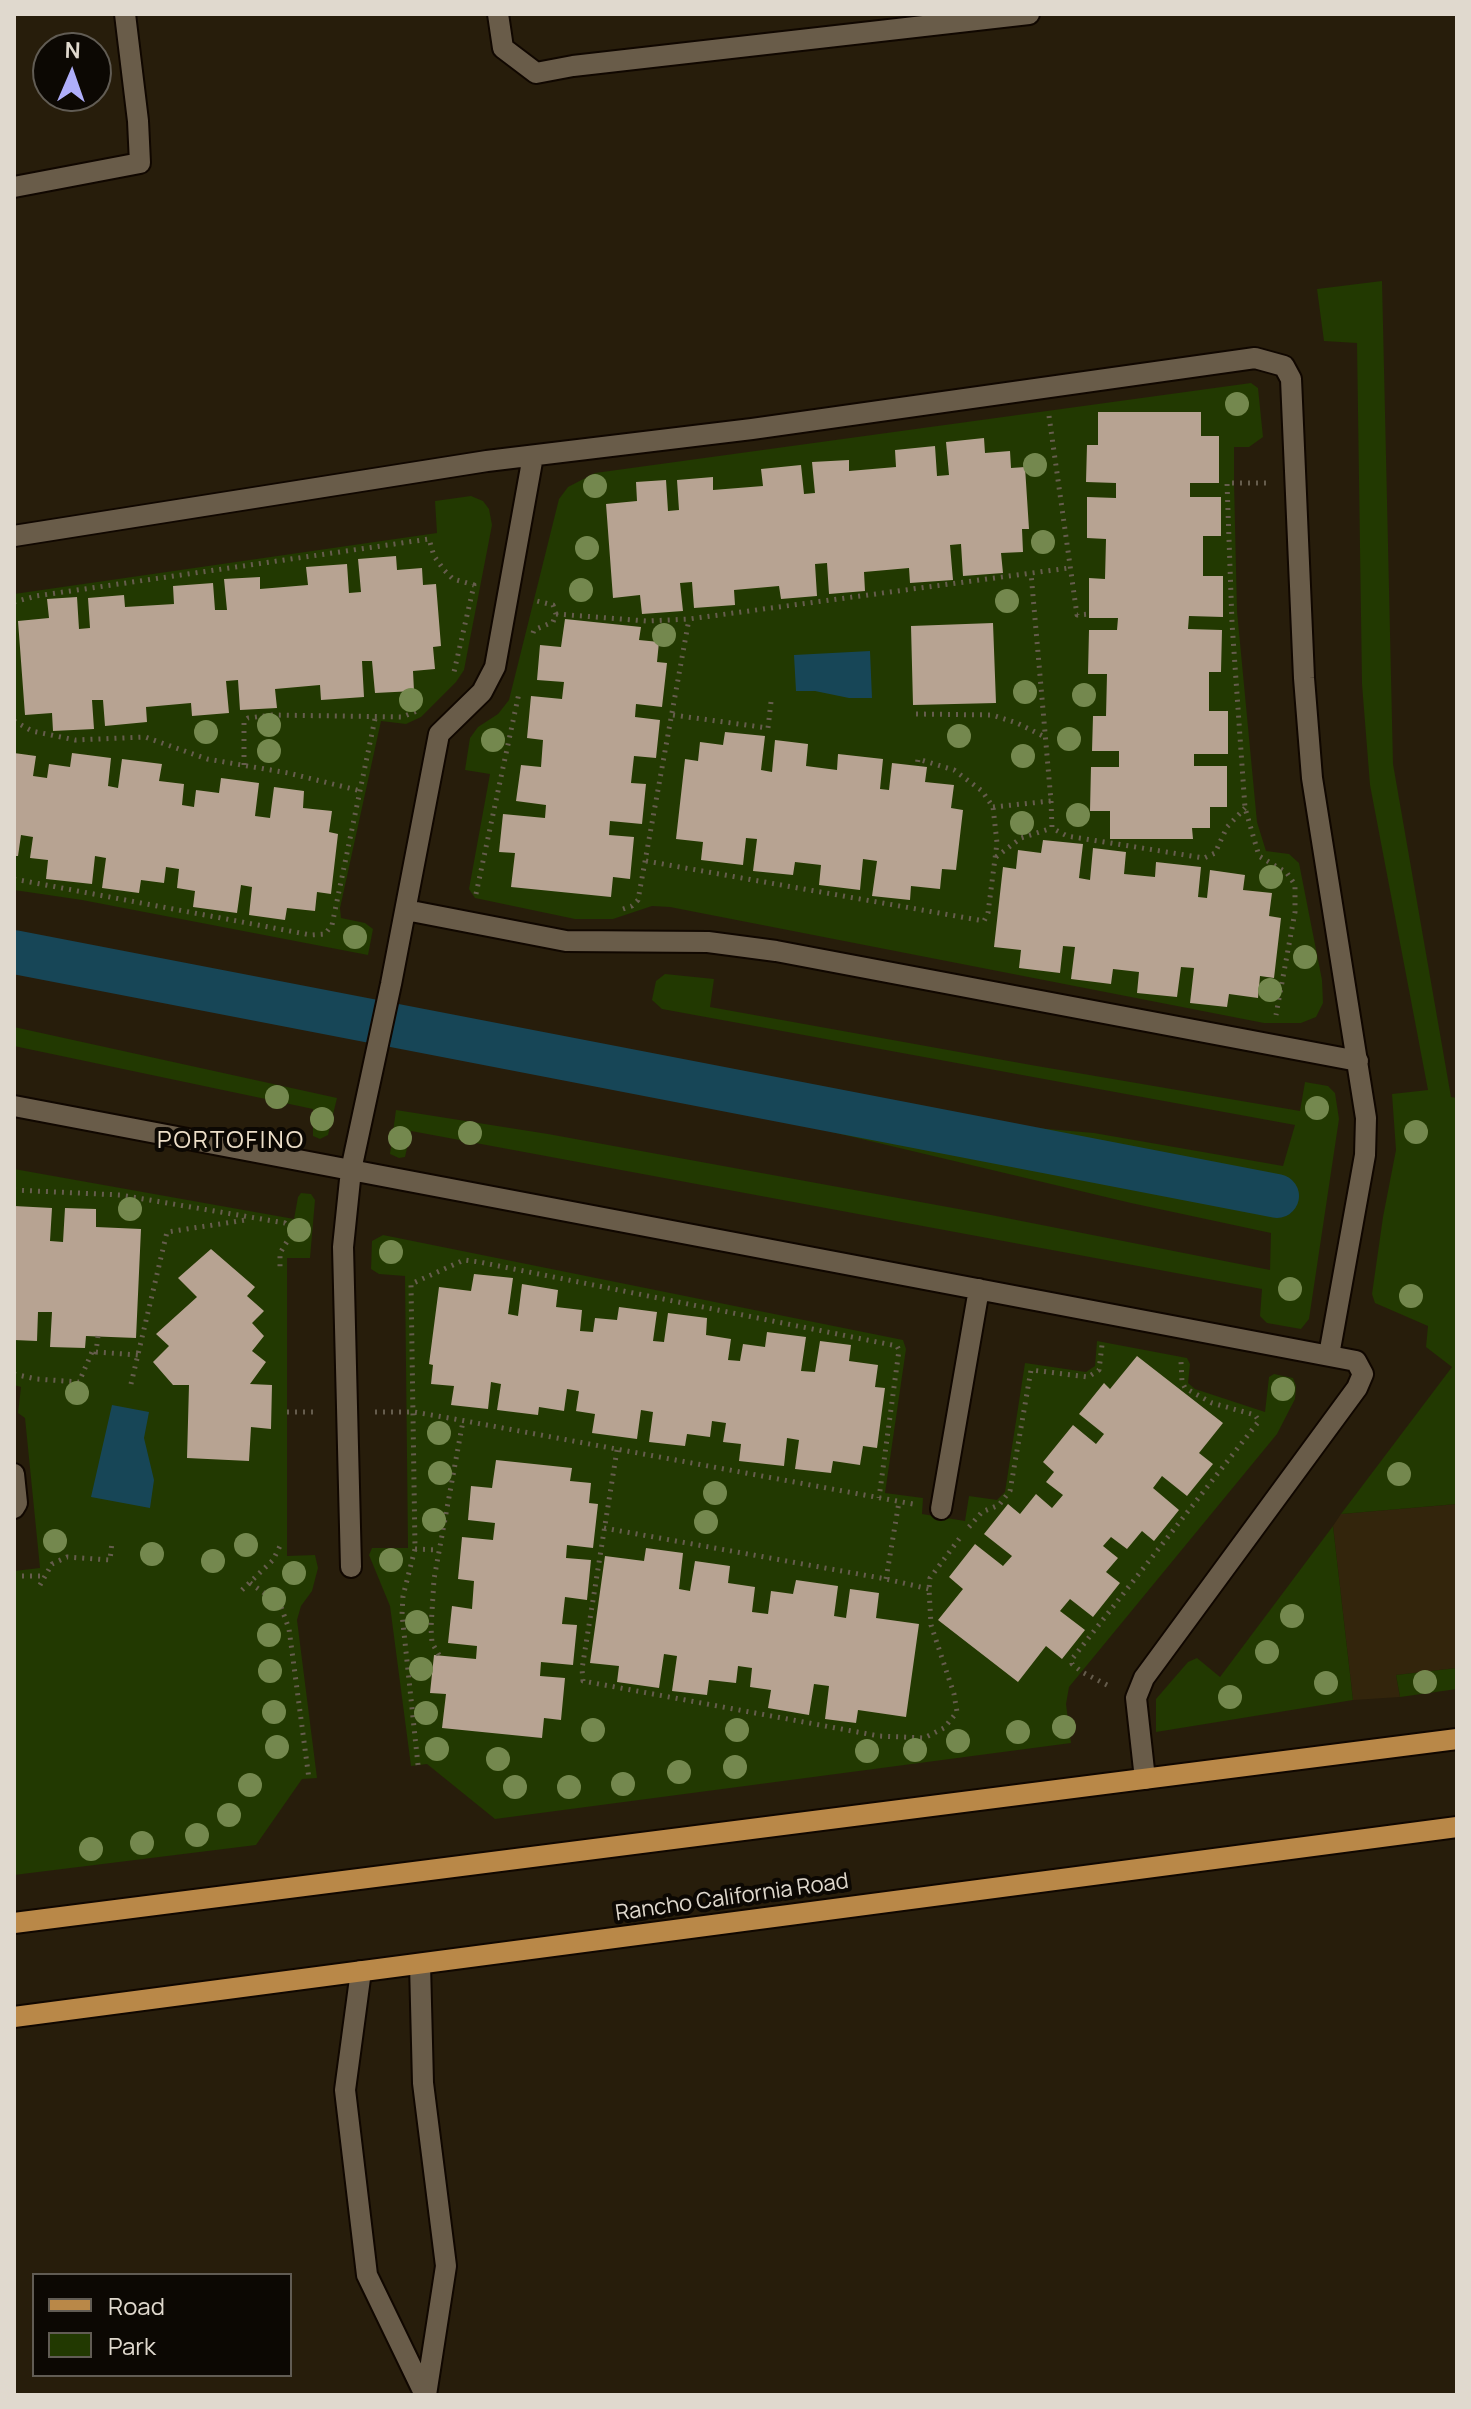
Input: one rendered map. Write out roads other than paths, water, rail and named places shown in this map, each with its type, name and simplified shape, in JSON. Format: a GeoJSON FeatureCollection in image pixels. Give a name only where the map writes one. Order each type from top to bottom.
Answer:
{"type":"FeatureCollection","features":[{"type":"Feature","properties":{"kind":"main road"},"geometry":{"type":"LineString","coordinates":[[14,1923],[1457,1739]]}},
{"type":"Feature","properties":{"kind":"main road","name":"Rancho California Road"},"geometry":{"type":"LineString","coordinates":[[14,2017],[1457,1827]]}},
{"type":"Feature","properties":{"kind":"street"},"geometry":{"type":"LineString","coordinates":[[14,187],[140,163],[125,14]]}},
{"type":"Feature","properties":{"kind":"street"},"geometry":{"type":"LineString","coordinates":[[498,14],[503,48],[536,73],[573,66],[1029,14]]}},
{"type":"Feature","properties":{"kind":"street"},"geometry":{"type":"LineString","coordinates":[[14,536],[533,456],[752,429],[1255,358],[1284,366],[1291,379],[1304,678],[1312,778],[1366,1118],[1365,1155],[1329,1355]]}},
{"type":"Feature","properties":{"kind":"street"},"geometry":{"type":"LineString","coordinates":[[351,1567],[343,1247],[351,1170],[406,910],[439,734],[482,692],[495,667],[533,456]]}},
{"type":"Feature","properties":{"kind":"street"},"geometry":{"type":"LineString","coordinates":[[406,910],[566,941],[708,942],[776,951],[1358,1061]]}},
{"type":"Feature","properties":{"kind":"street"},"geometry":{"type":"LineString","coordinates":[[14,1106],[1356,1361],[1363,1374],[1357,1388],[1144,1678],[1136,1698],[1145,1779]]}},
{"type":"Feature","properties":{"kind":"street"},"geometry":{"type":"LineString","coordinates":[[941,1509],[979,1289]]}},
{"type":"Feature","properties":{"kind":"street"},"geometry":{"type":"LineString","coordinates":[[14,1474],[17,1503],[14,1508]]}},
{"type":"Feature","properties":{"kind":"street"},"geometry":{"type":"LineString","coordinates":[[420,1964],[423,2083],[446,2266],[426,2395]]}},
{"type":"Feature","properties":{"kind":"street"},"geometry":{"type":"LineString","coordinates":[[361,1971],[345,2090],[367,2275],[426,2395]]}},
{"type":"Feature","properties":{"kind":"water"},"geometry":{"type":"Polygon","coordinates":[[[870,651],[872,698],[796,691],[794,655],[870,651]]]}},
{"type":"Feature","properties":{"kind":"water"},"geometry":{"type":"Polygon","coordinates":[[[112,1405],[149,1412],[144,1438],[154,1480],[150,1508],[91,1497],[112,1405]]]}},
{"type":"Feature","properties":{"kind":"waterway"},"geometry":{"type":"LineString","coordinates":[[14,952],[1277,1196]]}},
{"type":"Feature","properties":{"kind":"district","name":"PORTOFINO"},"geometry":{"type":"Point","coordinates":[231,1141]}}]}
